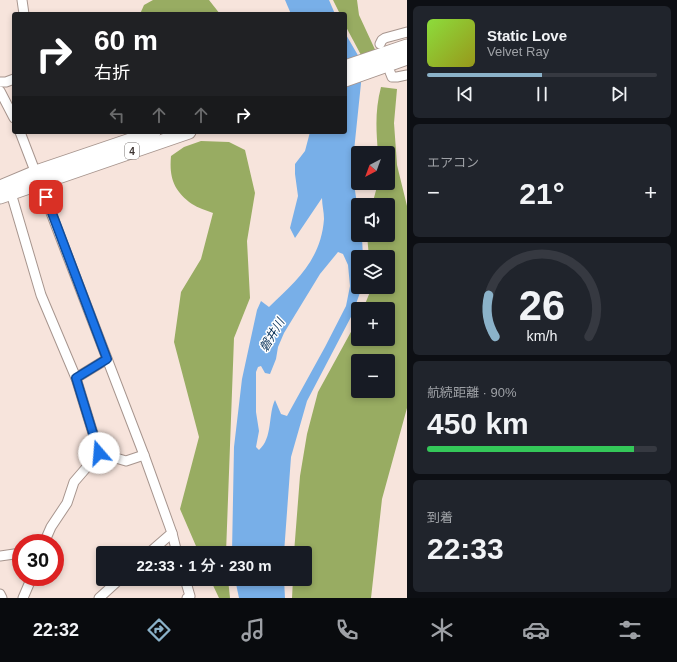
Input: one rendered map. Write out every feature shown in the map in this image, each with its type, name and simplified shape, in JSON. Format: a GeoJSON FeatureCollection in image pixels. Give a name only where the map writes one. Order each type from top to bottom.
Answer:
{"type":"FeatureCollection","features":[{"type":"Feature","properties":{"kind":"highway"},"geometry":{"type":"LineString","coordinates":[[347,79],[407,46]]}},
{"type":"Feature","properties":{"kind":"highway"},"geometry":{"type":"LineString","coordinates":[[347,67],[383,60],[407,58]]}},
{"type":"Feature","properties":{"kind":"highway","name":"4"},"geometry":{"type":"LineString","coordinates":[[74,165],[149,134]]}},
{"type":"Feature","properties":{"kind":"highway","name":"4"},"geometry":{"type":"LineString","coordinates":[[4,192],[38,177],[74,165],[183,134]]}},
{"type":"Feature","properties":{"kind":"street"},"geometry":{"type":"LineString","coordinates":[[22,0],[24,12]]}},
{"type":"Feature","properties":{"kind":"street"},"geometry":{"type":"LineString","coordinates":[[407,32],[382,40],[383,60],[392,77],[407,75]]}},
{"type":"Feature","properties":{"kind":"street"},"geometry":{"type":"LineString","coordinates":[[0,82],[12,80]]}},
{"type":"Feature","properties":{"kind":"street"},"geometry":{"type":"LineString","coordinates":[[0,91],[12,114]]}},
{"type":"Feature","properties":{"kind":"street"},"geometry":{"type":"LineString","coordinates":[[21,134],[144,455],[176,546]]}},
{"type":"Feature","properties":{"kind":"street"},"geometry":{"type":"LineString","coordinates":[[4,192],[41,295],[76,378],[99,453]]}},
{"type":"Feature","properties":{"kind":"street"},"geometry":{"type":"LineString","coordinates":[[76,378],[107,359]]}},
{"type":"Feature","properties":{"kind":"street"},"geometry":{"type":"LineString","coordinates":[[99,453],[126,461],[144,455]]}},
{"type":"Feature","properties":{"kind":"street"},"geometry":{"type":"LineString","coordinates":[[48,534],[67,503],[74,482],[99,453]]}},
{"type":"Feature","properties":{"kind":"street"},"geometry":{"type":"LineString","coordinates":[[157,546],[172,533]]}},
{"type":"Feature","properties":{"kind":"street"},"geometry":{"type":"LineString","coordinates":[[0,556],[12,555]]}},
{"type":"Feature","properties":{"kind":"street"},"geometry":{"type":"LineString","coordinates":[[23,598],[28,586]]}},
{"type":"Feature","properties":{"kind":"street"},"geometry":{"type":"LineString","coordinates":[[99,598],[112,586]]}},
{"type":"Feature","properties":{"kind":"street"},"geometry":{"type":"LineString","coordinates":[[187,586],[189,597]]}},
{"type":"Feature","properties":{"kind":"street"},"geometry":{"type":"LineString","coordinates":[[0,594],[2,598]]}},
{"type":"Feature","properties":{"kind":"green space"},"geometry":{"type":"Polygon","coordinates":[[[153,0],[209,0],[218,12],[141,12],[144,5],[153,0]]]}},
{"type":"Feature","properties":{"kind":"green space"},"geometry":{"type":"Polygon","coordinates":[[[333,0],[357,0],[359,15],[378,56],[361,55],[347,29],[347,12],[339,12],[333,0]]]}},
{"type":"Feature","properties":{"kind":"green space"},"geometry":{"type":"Polygon","coordinates":[[[381,87],[397,89],[394,123],[397,165],[407,206],[407,408],[382,499],[371,598],[292,598],[293,586],[312,586],[312,546],[295,546],[300,476],[307,434],[318,392],[351,332],[351,346],[395,346],[395,302],[366,302],[369,294],[395,294],[395,250],[368,250],[368,242],[395,242],[395,198],[374,198],[376,190],[395,190],[395,146],[378,146],[376,120],[381,87]]]}},
{"type":"Feature","properties":{"kind":"green space"},"geometry":{"type":"Polygon","coordinates":[[[201,141],[229,142],[245,150],[255,193],[247,241],[250,298],[234,338],[226,546],[196,546],[180,509],[199,437],[174,342],[181,292],[201,259],[213,213],[192,204],[181,194],[174,183],[171,171],[171,156],[184,147],[201,141]]]}},
{"type":"Feature","properties":{"kind":"green space"},"geometry":{"type":"Polygon","coordinates":[[[213,586],[229,586],[230,598],[219,598],[213,586]]]}},
{"type":"Feature","properties":{"kind":"water"},"geometry":{"type":"Polygon","coordinates":[[[285,0],[329,0],[334,12],[290,12],[285,0]]]}},
{"type":"Feature","properties":{"kind":"water","name":"磐井川"},"geometry":{"type":"Polygon","coordinates":[[[347,36],[363,64],[354,146],[351,146],[351,190],[355,190],[356,198],[351,198],[351,242],[362,242],[363,250],[351,250],[351,294],[360,294],[357,302],[351,302],[351,317],[307,401],[291,457],[285,546],[232,546],[234,447],[242,379],[257,310],[261,301],[269,307],[306,269],[318,246],[322,233],[324,219],[322,198],[295,238],[290,228],[298,196],[295,164],[305,151],[309,134],[347,134],[347,36]],[[338,252],[320,274],[284,333],[270,374],[265,373],[261,366],[258,367],[256,372],[256,412],[259,431],[256,447],[259,450],[268,433],[275,400],[281,414],[287,416],[346,306],[350,286],[348,265],[343,254],[338,252]]]}},
{"type":"Feature","properties":{"kind":"water"},"geometry":{"type":"Polygon","coordinates":[[[236,586],[284,586],[285,598],[239,598],[236,586]]]}},
{"type":"Feature","properties":{"kind":"route"},"geometry":{"type":"LineString","coordinates":[[46,197],[107,359],[76,378],[99,453]]}}]}
